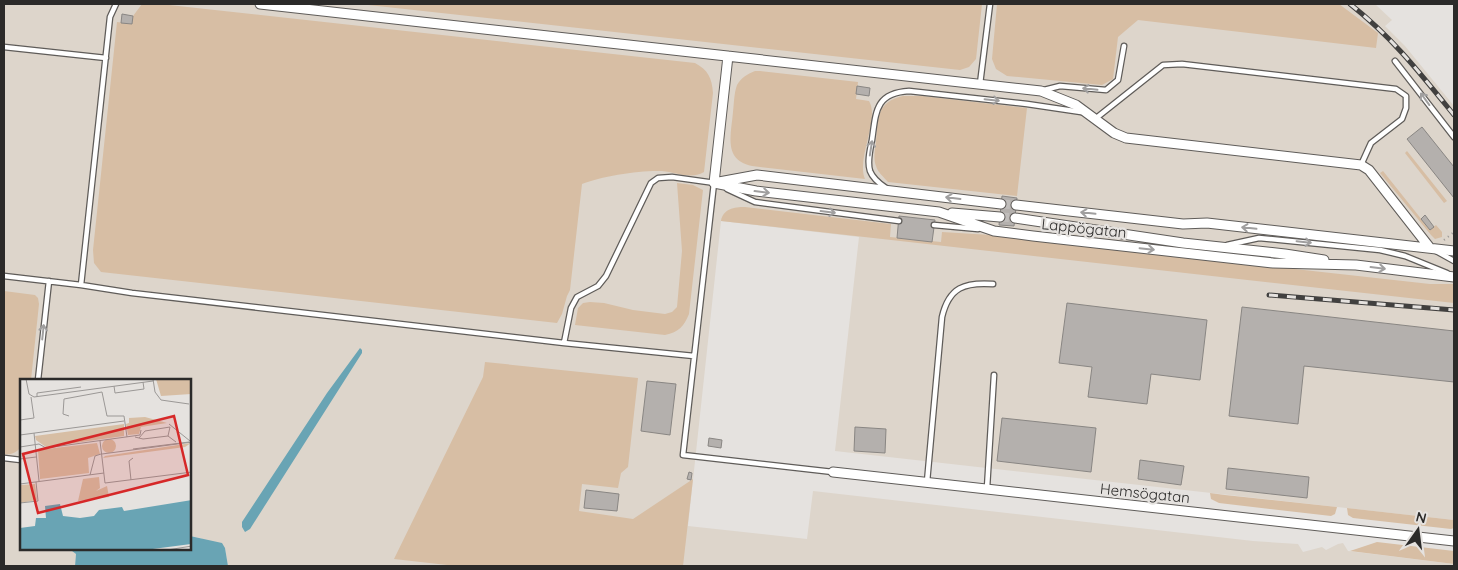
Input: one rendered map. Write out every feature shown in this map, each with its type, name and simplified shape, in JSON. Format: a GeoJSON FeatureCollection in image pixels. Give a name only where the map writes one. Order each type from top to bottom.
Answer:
{"type":"FeatureCollection","features":[{"type":"Feature","properties":{"kind":"street"},"geometry":{"type":"LineString","coordinates":[[260,4],[1041,91],[1076,105],[1114,132],[1126,138],[1361,165],[1369,170],[1430,248]]}},
{"type":"Feature","properties":{"kind":"street"},"geometry":{"type":"LineString","coordinates":[[728,56],[714,183],[757,175],[1002,204]]}},
{"type":"Feature","properties":{"kind":"street","name":"Lappögatan"},"geometry":{"type":"LineString","coordinates":[[714,183],[756,191],[940,212],[994,231],[1273,263],[1356,265],[1454,276]]}},
{"type":"Feature","properties":{"kind":"street","name":"Lappögatan"},"geometry":{"type":"LineString","coordinates":[[1016,205],[1183,224],[1207,223],[1454,251]]}},
{"type":"Feature","properties":{"kind":"street"},"geometry":{"type":"LineString","coordinates":[[940,212],[1000,217]]}},
{"type":"Feature","properties":{"kind":"street"},"geometry":{"type":"LineString","coordinates":[[1015,218],[1356,265]]}},
{"type":"Feature","properties":{"kind":"street","name":"Hemsögatan"},"geometry":{"type":"LineString","coordinates":[[833,472],[1454,542]]}},
{"type":"Feature","properties":{"kind":"lane"},"geometry":{"type":"LineString","coordinates":[[81,285],[110,17],[116,4]]}},
{"type":"Feature","properties":{"kind":"lane"},"geometry":{"type":"LineString","coordinates":[[980,84],[990,4]]}},
{"type":"Feature","properties":{"kind":"lane"},"geometry":{"type":"LineString","coordinates":[[1041,91],[1060,86],[1106,90],[1118,80],[1124,46]]}},
{"type":"Feature","properties":{"kind":"lane"},"geometry":{"type":"LineString","coordinates":[[4,47],[106,58]]}},
{"type":"Feature","properties":{"kind":"lane"},"geometry":{"type":"LineString","coordinates":[[1395,61],[1454,137]]}},
{"type":"Feature","properties":{"kind":"lane"},"geometry":{"type":"LineString","coordinates":[[887,189],[872,175],[869,167],[869,157],[877,108],[884,99],[895,93],[909,91],[1027,104],[1092,116],[1162,65],[1182,64],[1396,89],[1406,96],[1406,108],[1402,119],[1371,143],[1361,165]]}},
{"type":"Feature","properties":{"kind":"lane"},"geometry":{"type":"LineString","coordinates":[[564,343],[571,308],[577,297],[598,286],[606,276],[651,183],[658,178],[672,177],[714,183],[754,202],[899,221]]}},
{"type":"Feature","properties":{"kind":"lane"},"geometry":{"type":"LineString","coordinates":[[714,183],[683,455],[833,472]]}},
{"type":"Feature","properties":{"kind":"lane"},"geometry":{"type":"LineString","coordinates":[[934,225],[994,231]]}},
{"type":"Feature","properties":{"kind":"lane"},"geometry":{"type":"LineString","coordinates":[[1221,246],[1260,238],[1380,250],[1405,256],[1454,276]]}},
{"type":"Feature","properties":{"kind":"lane"},"geometry":{"type":"LineString","coordinates":[[1430,248],[1454,261]]}},
{"type":"Feature","properties":{"kind":"lane"},"geometry":{"type":"LineString","coordinates":[[4,276],[132,293],[564,343],[694,356]]}},
{"type":"Feature","properties":{"kind":"lane"},"geometry":{"type":"LineString","coordinates":[[38,379],[49,281]]}},
{"type":"Feature","properties":{"kind":"lane"},"geometry":{"type":"LineString","coordinates":[[928,482],[944,307],[958,289],[977,283],[993,284]]}},
{"type":"Feature","properties":{"kind":"lane"},"geometry":{"type":"LineString","coordinates":[[987,488],[994,375]]}},
{"type":"Feature","properties":{"kind":"lane"},"geometry":{"type":"LineString","coordinates":[[4,458],[20,460]]}},
{"type":"Feature","properties":{"kind":"shaded area"},"geometry":{"type":"Polygon","coordinates":[[[4,4],[1375,4],[1392,20],[1385,26],[1405,46],[1454,106],[1454,520],[835,451],[859,237],[721,221],[688,526],[807,539],[813,491],[1253,541],[1298,544],[1303,552],[1322,547],[1326,550],[1343,543],[1348,551],[1454,564],[1454,566],[228,566],[225,548],[191,536],[191,379],[20,379],[20,550],[72,550],[76,554],[75,566],[4,566],[4,4]]]}},
{"type":"Feature","properties":{"kind":"shaded area"},"geometry":{"type":"Polygon","coordinates":[[[142,4],[160,4],[695,63],[708,75],[712,83],[713,93],[704,172],[688,175],[662,171],[643,171],[610,176],[582,184],[570,290],[557,323],[101,272],[94,263],[93,250],[117,22],[131,24],[133,16],[142,4]]]}},
{"type":"Feature","properties":{"kind":"shaded area"},"geometry":{"type":"Polygon","coordinates":[[[359,4],[982,4],[976,59],[969,67],[960,70],[359,4]]]}},
{"type":"Feature","properties":{"kind":"shaded area"},"geometry":{"type":"Polygon","coordinates":[[[997,4],[1339,4],[1378,33],[1376,48],[1138,20],[1118,37],[1113,79],[1102,85],[1007,76],[996,69],[992,59],[997,4]]]}},
{"type":"Feature","properties":{"kind":"shaded area"},"geometry":{"type":"Polygon","coordinates":[[[755,71],[858,82],[856,99],[869,101],[872,109],[872,118],[863,161],[865,179],[752,166],[743,163],[737,158],[733,152],[730,138],[735,91],[740,80],[755,71]]]}},
{"type":"Feature","properties":{"kind":"shaded area"},"geometry":{"type":"Polygon","coordinates":[[[903,96],[922,96],[1027,108],[1017,196],[888,182],[878,171],[875,160],[878,119],[883,107],[888,102],[903,96]]]}},
{"type":"Feature","properties":{"kind":"shaded area"},"geometry":{"type":"Polygon","coordinates":[[[1407,151],[1447,201],[1444,203],[1405,153],[1407,151]]]}},
{"type":"Feature","properties":{"kind":"shaded area"},"geometry":{"type":"Polygon","coordinates":[[[1383,171],[1430,230],[1436,225],[1442,232],[1442,237],[1435,239],[1431,235],[1380,173],[1383,171]]]}},
{"type":"Feature","properties":{"kind":"shaded area"},"geometry":{"type":"Polygon","coordinates":[[[677,183],[693,185],[703,190],[689,314],[683,325],[674,332],[665,335],[575,325],[578,308],[583,303],[604,303],[633,310],[665,314],[672,312],[677,307],[682,251],[677,183]]]}},
{"type":"Feature","properties":{"kind":"shaded area"},"geometry":{"type":"Polygon","coordinates":[[[745,207],[891,224],[890,237],[941,242],[942,232],[991,235],[1430,284],[1454,284],[1454,303],[721,221],[724,214],[730,209],[745,207]]]}},
{"type":"Feature","properties":{"kind":"shaded area"},"geometry":{"type":"Polygon","coordinates":[[[4,291],[35,295],[38,298],[39,304],[31,379],[20,379],[20,448],[11,454],[4,454],[4,291]]]}},
{"type":"Feature","properties":{"kind":"shaded area"},"geometry":{"type":"Polygon","coordinates":[[[485,362],[638,378],[628,467],[621,473],[618,488],[582,484],[579,511],[633,519],[693,479],[683,566],[456,566],[394,559],[483,377],[485,362]]]}},
{"type":"Feature","properties":{"kind":"shaded area"},"geometry":{"type":"Polygon","coordinates":[[[1210,493],[1337,507],[1335,514],[1331,516],[1219,503],[1211,499],[1210,493]]]}},
{"type":"Feature","properties":{"kind":"shaded area"},"geometry":{"type":"Polygon","coordinates":[[[1347,508],[1454,520],[1454,528],[1353,518],[1348,515],[1347,508]]]}},
{"type":"Feature","properties":{"kind":"shaded area"},"geometry":{"type":"Polygon","coordinates":[[[1377,542],[1454,551],[1454,564],[1350,551],[1377,542]]]}},
{"type":"Feature","properties":{"kind":"water"},"geometry":{"type":"Polygon","coordinates":[[[360,348],[362,353],[250,529],[245,532],[242,522],[327,393],[360,348]]]}},
{"type":"Feature","properties":{"kind":"water"},"geometry":{"type":"Polygon","coordinates":[[[191,536],[222,543],[225,548],[228,566],[75,566],[76,554],[72,551],[191,550],[191,536]]]}},
{"type":"Feature","properties":{"kind":"building"},"geometry":{"type":"Polygon","coordinates":[[[122,14],[133,16],[132,24],[121,23],[122,14]]]}},
{"type":"Feature","properties":{"kind":"building"},"geometry":{"type":"Polygon","coordinates":[[[857,86],[870,88],[869,96],[856,94],[857,86]]]}},
{"type":"Feature","properties":{"kind":"building"},"geometry":{"type":"Polygon","coordinates":[[[1422,127],[1454,167],[1454,198],[1407,139],[1422,127]]]}},
{"type":"Feature","properties":{"kind":"building"},"geometry":{"type":"Polygon","coordinates":[[[1002,196],[1017,198],[1014,226],[999,225],[1002,196]]]}},
{"type":"Feature","properties":{"kind":"building"},"geometry":{"type":"Polygon","coordinates":[[[1425,215],[1434,227],[1430,230],[1421,219],[1425,215]]]}},
{"type":"Feature","properties":{"kind":"building"},"geometry":{"type":"Polygon","coordinates":[[[899,216],[935,220],[932,242],[897,238],[899,216]]]}},
{"type":"Feature","properties":{"kind":"building"},"geometry":{"type":"Polygon","coordinates":[[[1067,303],[1207,320],[1200,380],[1151,374],[1147,404],[1088,397],[1092,367],[1059,363],[1067,303]]]}},
{"type":"Feature","properties":{"kind":"building"},"geometry":{"type":"Polygon","coordinates":[[[1242,307],[1454,331],[1454,382],[1304,366],[1298,424],[1229,416],[1242,307]]]}},
{"type":"Feature","properties":{"kind":"building"},"geometry":{"type":"Polygon","coordinates":[[[647,381],[676,384],[670,435],[641,431],[647,381]]]}},
{"type":"Feature","properties":{"kind":"building"},"geometry":{"type":"Polygon","coordinates":[[[1002,418],[1096,428],[1091,472],[997,461],[1002,418]]]}},
{"type":"Feature","properties":{"kind":"building"},"geometry":{"type":"Polygon","coordinates":[[[855,427],[886,429],[885,453],[854,451],[855,427]]]}},
{"type":"Feature","properties":{"kind":"building"},"geometry":{"type":"Polygon","coordinates":[[[709,438],[722,440],[721,448],[708,446],[709,438]]]}},
{"type":"Feature","properties":{"kind":"building"},"geometry":{"type":"Polygon","coordinates":[[[1140,460],[1184,466],[1181,485],[1138,479],[1140,460]]]}},
{"type":"Feature","properties":{"kind":"building"},"geometry":{"type":"Polygon","coordinates":[[[1228,468],[1309,477],[1307,498],[1226,489],[1228,468]]]}},
{"type":"Feature","properties":{"kind":"building"},"geometry":{"type":"Polygon","coordinates":[[[689,472],[692,473],[691,480],[687,479],[689,472]]]}},
{"type":"Feature","properties":{"kind":"building"},"geometry":{"type":"Polygon","coordinates":[[[586,490],[619,494],[617,511],[584,508],[586,490]]]}},
{"type":"Feature","properties":{"kind":"tunnel"},"geometry":{"type":"LineString","coordinates":[[1001,204],[1016,205]]}},
{"type":"Feature","properties":{"kind":"tunnel"},"geometry":{"type":"LineString","coordinates":[[1000,217],[1015,218]]}},
{"type":"Feature","properties":{"kind":"railway"},"geometry":{"type":"LineString","coordinates":[[1350,4],[1393,43],[1454,115]]}},
{"type":"Feature","properties":{"kind":"railway"},"geometry":{"type":"LineString","coordinates":[[1269,295],[1454,310]]}}]}
